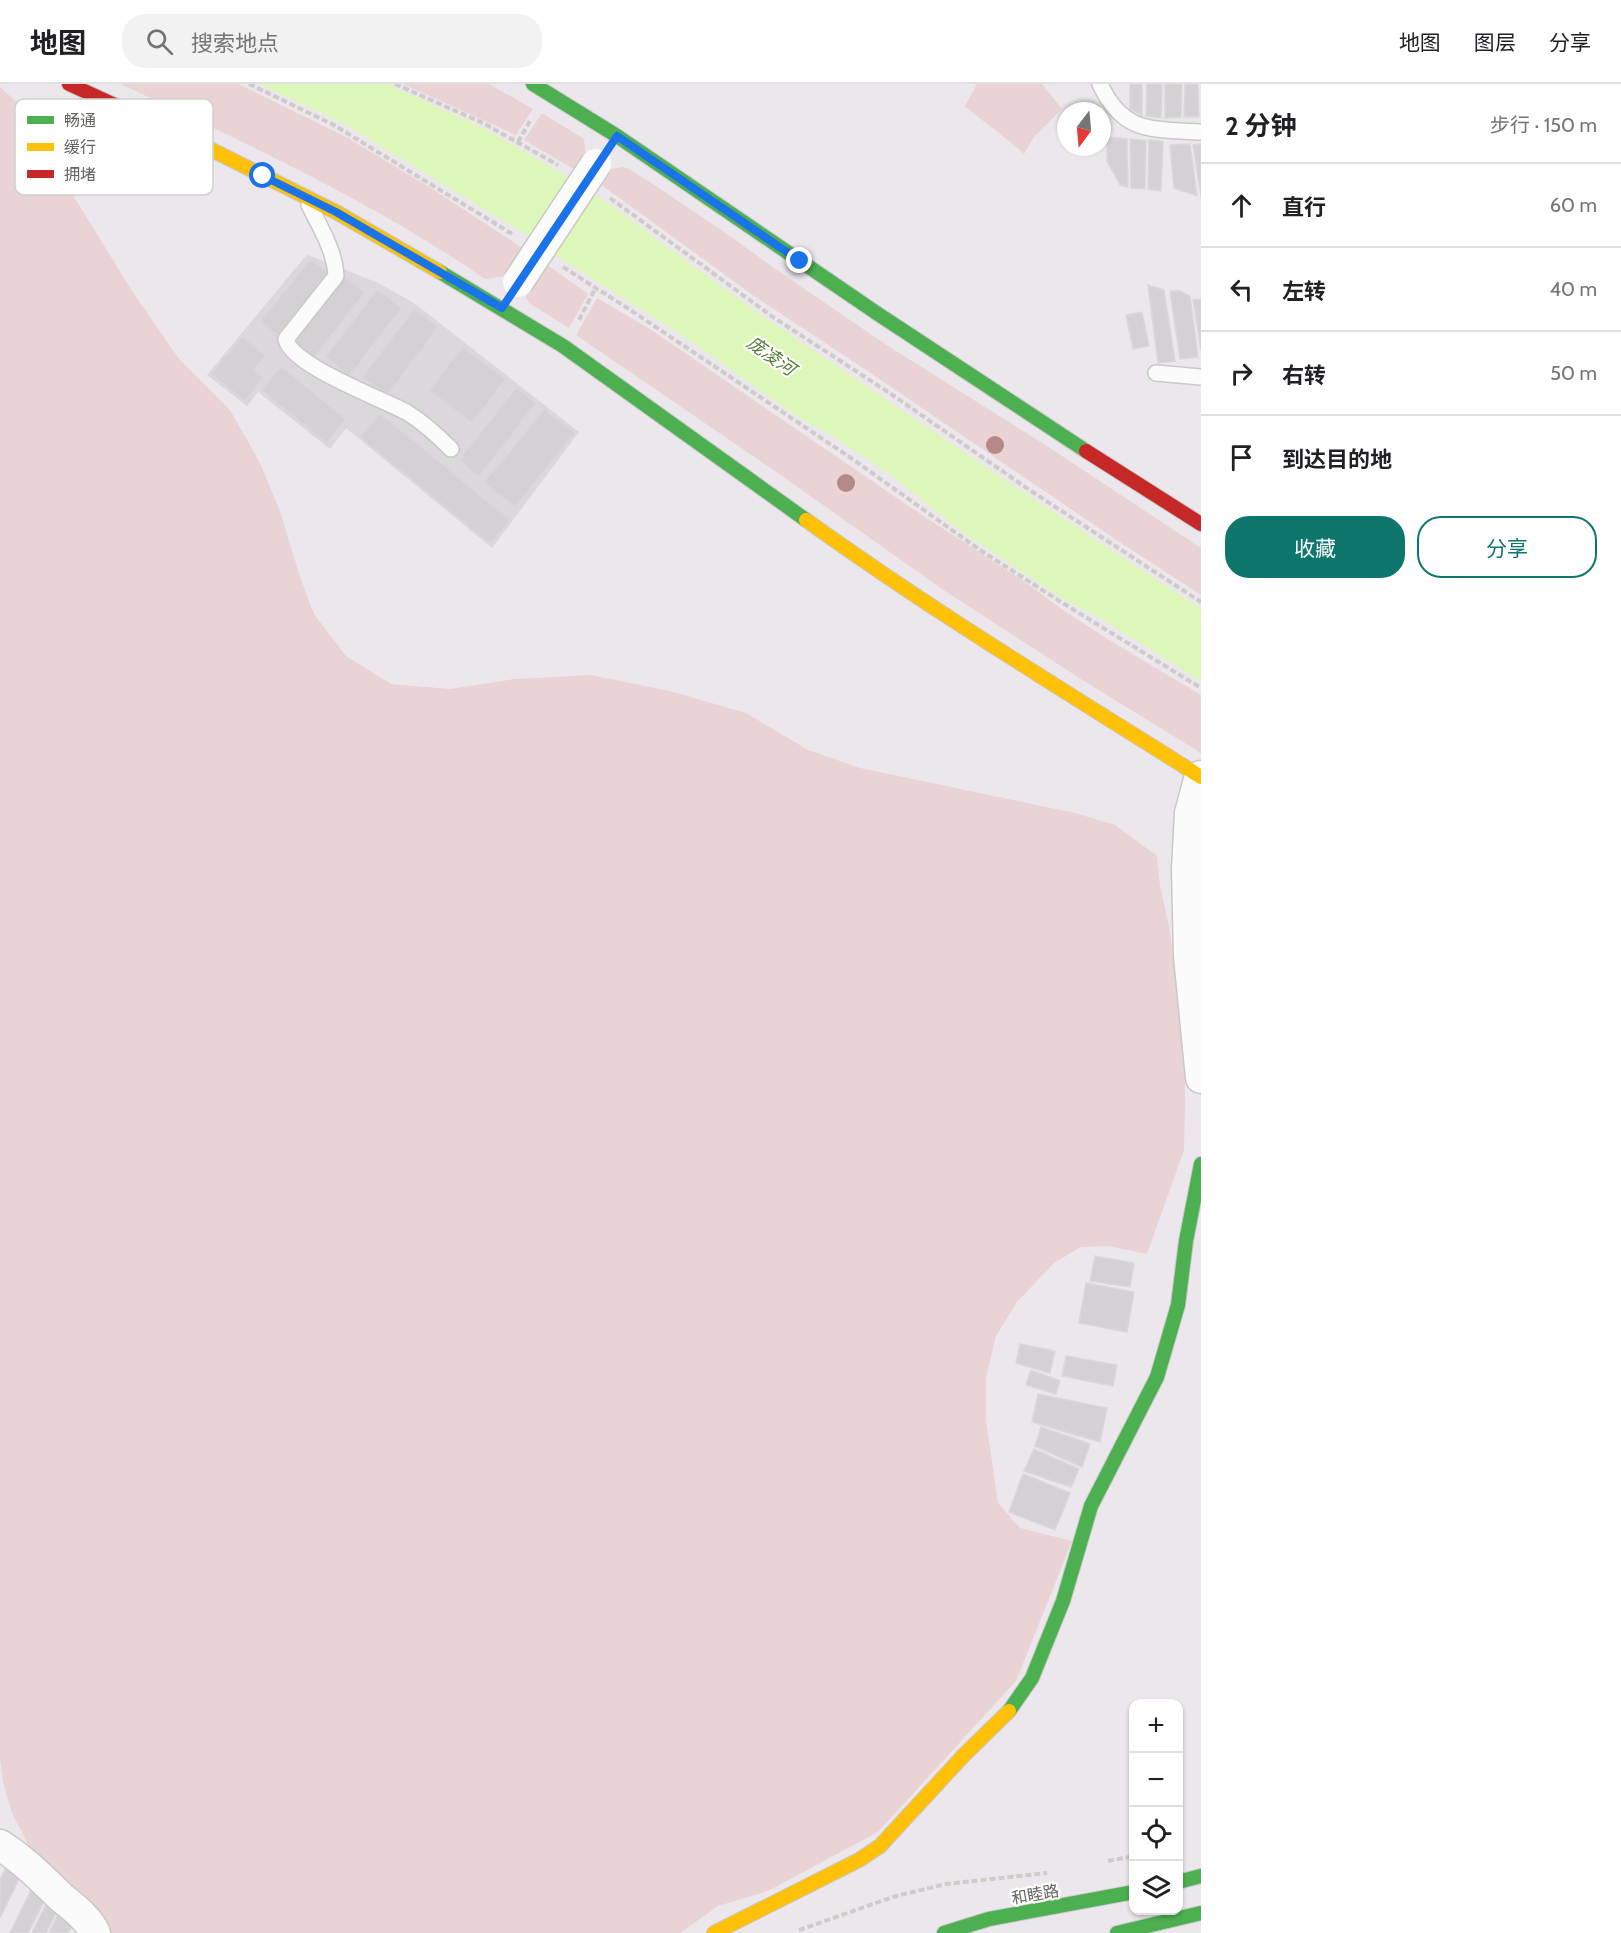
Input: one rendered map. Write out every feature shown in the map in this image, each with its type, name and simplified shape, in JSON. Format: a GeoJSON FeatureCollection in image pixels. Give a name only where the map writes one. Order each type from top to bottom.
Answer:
{"type":"FeatureCollection","features":[{"type":"Feature","properties":{"kind":"street"},"geometry":{"type":"LineString","coordinates":[[69,84],[102,99]]}},
{"type":"Feature","properties":{"kind":"street"},"geometry":{"type":"LineString","coordinates":[[533,84],[617,136],[878,314],[1201,524]]}},
{"type":"Feature","properties":{"kind":"street"},"geometry":{"type":"LineString","coordinates":[[502,308],[518,282],[599,178],[617,136]]}},
{"type":"Feature","properties":{"kind":"street"},"geometry":{"type":"LineString","coordinates":[[213,150],[336,212],[563,346],[871,567],[1201,776],[1190,813],[1187,869],[1189,956],[1201,1078]]}},
{"type":"Feature","properties":{"kind":"street"},"geometry":{"type":"LineString","coordinates":[[714,1933],[859,1860],[880,1846],[964,1755],[1014,1706],[1032,1678],[1063,1601],[1091,1506],[1157,1377],[1178,1305],[1186,1241],[1201,1164]]}},
{"type":"Feature","properties":{"kind":"street"},"geometry":{"type":"LineString","coordinates":[[0,1845],[39,1874],[78,1912],[95,1933]]}},
{"type":"Feature","properties":{"kind":"street"},"geometry":{"type":"LineString","coordinates":[[1183,1881],[1201,1876]]}},
{"type":"Feature","properties":{"kind":"street","name":"和睦路"},"geometry":{"type":"LineString","coordinates":[[944,1933],[989,1919],[1129,1894]]}},
{"type":"Feature","properties":{"kind":"street"},"geometry":{"type":"LineString","coordinates":[[1118,1933],[1201,1913]]}},
{"type":"Feature","properties":{"kind":"lane"},"geometry":{"type":"LineString","coordinates":[[1100,84],[1121,116],[1133,124],[1161,130],[1201,132]]}},
{"type":"Feature","properties":{"kind":"lane"},"geometry":{"type":"LineString","coordinates":[[304,196],[326,240],[336,276],[286,339],[286,344],[312,366],[411,415],[451,449]]}},
{"type":"Feature","properties":{"kind":"lane"},"geometry":{"type":"LineString","coordinates":[[1156,373],[1201,377]]}},
{"type":"Feature","properties":{"kind":"path"},"geometry":{"type":"LineString","coordinates":[[249,84],[332,124],[522,240]]}},
{"type":"Feature","properties":{"kind":"path"},"geometry":{"type":"LineString","coordinates":[[395,84],[483,123],[563,168]]}},
{"type":"Feature","properties":{"kind":"path"},"geometry":{"type":"LineString","coordinates":[[599,178],[629,210],[657,233],[774,317],[891,394],[1031,491],[1201,602]]}},
{"type":"Feature","properties":{"kind":"path"},"geometry":{"type":"LineString","coordinates":[[558,263],[595,289],[632,310],[851,458],[980,549],[1201,688]]}},
{"type":"Feature","properties":{"kind":"path"},"geometry":{"type":"LineString","coordinates":[[577,323],[595,289]]}},
{"type":"Feature","properties":{"kind":"path"},"geometry":{"type":"LineString","coordinates":[[1106,1862],[1129,1857]]}},
{"type":"Feature","properties":{"kind":"path"},"geometry":{"type":"LineString","coordinates":[[791,1933],[896,1896],[946,1884],[1056,1871]]}},
{"type":"Feature","properties":{"kind":"shaded area"},"geometry":{"type":"Polygon","coordinates":[[[121,84],[238,84],[346,137],[431,188],[527,251],[508,276],[485,279],[398,224],[353,199],[213,128],[213,99],[152,99],[121,84]]]}},
{"type":"Feature","properties":{"kind":"shaded area"},"geometry":{"type":"Polygon","coordinates":[[[403,84],[489,84],[533,109],[516,135],[403,84]]]}},
{"type":"Feature","properties":{"kind":"shaded area"},"geometry":{"type":"Polygon","coordinates":[[[977,84],[1042,84],[1057,103],[1057,114],[1034,137],[1024,154],[965,106],[977,84]]]}},
{"type":"Feature","properties":{"kind":"shaded area"},"geometry":{"type":"Polygon","coordinates":[[[0,87],[15,101],[15,195],[73,195],[132,291],[179,359],[230,410],[259,461],[280,511],[314,614],[346,656],[391,684],[450,689],[514,679],[591,675],[670,691],[746,713],[808,750],[860,768],[1075,813],[1115,825],[1157,856],[1176,977],[1185,1067],[1185,1109],[1184,1150],[1147,1254],[1108,1246],[1081,1247],[1054,1263],[1017,1302],[996,1336],[986,1378],[986,1420],[998,1503],[1020,1528],[1072,1541],[1016,1681],[878,1832],[768,1891],[718,1906],[680,1933],[106,1933],[36,1860],[12,1813],[3,1782],[0,1758],[0,87]]]}},
{"type":"Feature","properties":{"kind":"shaded area"},"geometry":{"type":"Polygon","coordinates":[[[542,113],[584,139],[587,167],[582,174],[524,140],[542,113]]]}},
{"type":"Feature","properties":{"kind":"shaded area"},"geometry":{"type":"Polygon","coordinates":[[[623,167],[650,182],[730,236],[885,344],[1050,448],[1201,548],[1201,595],[754,296],[596,181],[607,170],[623,167]]]}},
{"type":"Feature","properties":{"kind":"shaded area"},"geometry":{"type":"Polygon","coordinates":[[[308,255],[378,283],[414,303],[579,432],[492,548],[346,428],[330,449],[258,392],[247,406],[207,375],[308,255]]]}},
{"type":"Feature","properties":{"kind":"shaded area"},"geometry":{"type":"Polygon","coordinates":[[[542,261],[588,294],[569,328],[529,303],[527,287],[542,261]]]}},
{"type":"Feature","properties":{"kind":"shaded area"},"geometry":{"type":"Polygon","coordinates":[[[597,298],[650,329],[1066,612],[1201,695],[1201,753],[945,591],[576,335],[597,298]]]}},
{"type":"Feature","properties":{"kind":"water"},"geometry":{"type":"Polygon","coordinates":[[[258,84],[387,84],[482,127],[575,181],[535,240],[341,122],[258,84]]]}},
{"type":"Feature","properties":{"kind":"water","name":"庞凌河"},"geometry":{"type":"Polygon","coordinates":[[[590,192],[627,216],[757,312],[1201,609],[1201,681],[1101,619],[1066,601],[961,531],[889,474],[834,437],[795,415],[686,338],[550,252],[590,192]]]}},
{"type":"Feature","properties":{"kind":"building"},"geometry":{"type":"Polygon","coordinates":[[[1130,84],[1142,84],[1142,115],[1130,109],[1130,84]]]}},
{"type":"Feature","properties":{"kind":"building"},"geometry":{"type":"Polygon","coordinates":[[[1147,84],[1162,84],[1161,118],[1146,116],[1147,84]]]}},
{"type":"Feature","properties":{"kind":"building"},"geometry":{"type":"Polygon","coordinates":[[[1165,84],[1182,84],[1181,117],[1165,118],[1165,84]]]}},
{"type":"Feature","properties":{"kind":"building"},"geometry":{"type":"Polygon","coordinates":[[[1185,84],[1198,84],[1199,117],[1184,117],[1185,84]]]}},
{"type":"Feature","properties":{"kind":"building"},"geometry":{"type":"Polygon","coordinates":[[[1111,137],[1127,139],[1128,187],[1120,185],[1107,161],[1107,156],[1111,156],[1111,137]]]}},
{"type":"Feature","properties":{"kind":"building"},"geometry":{"type":"Polygon","coordinates":[[[1130,139],[1146,141],[1145,189],[1131,188],[1130,139]]]}},
{"type":"Feature","properties":{"kind":"building"},"geometry":{"type":"Polygon","coordinates":[[[1149,140],[1163,142],[1161,191],[1148,189],[1149,140]]]}},
{"type":"Feature","properties":{"kind":"building"},"geometry":{"type":"Polygon","coordinates":[[[1190,144],[1197,196],[1174,188],[1170,145],[1190,144]]]}},
{"type":"Feature","properties":{"kind":"building"},"geometry":{"type":"Polygon","coordinates":[[[1201,144],[1201,196],[1193,145],[1201,144]]]}},
{"type":"Feature","properties":{"kind":"building"},"geometry":{"type":"Polygon","coordinates":[[[311,259],[332,276],[281,338],[260,321],[311,259]]]}},
{"type":"Feature","properties":{"kind":"building"},"geometry":{"type":"Polygon","coordinates":[[[342,274],[365,292],[314,358],[291,340],[342,274]]]}},
{"type":"Feature","properties":{"kind":"building"},"geometry":{"type":"Polygon","coordinates":[[[1148,285],[1164,290],[1175,361],[1158,363],[1148,285]]]}},
{"type":"Feature","properties":{"kind":"building"},"geometry":{"type":"Polygon","coordinates":[[[377,290],[402,308],[349,376],[325,357],[377,290]]]}},
{"type":"Feature","properties":{"kind":"building"},"geometry":{"type":"Polygon","coordinates":[[[1170,291],[1180,291],[1190,296],[1198,357],[1180,359],[1170,291]]]}},
{"type":"Feature","properties":{"kind":"building"},"geometry":{"type":"Polygon","coordinates":[[[1201,299],[1201,350],[1193,300],[1201,299]]]}},
{"type":"Feature","properties":{"kind":"building"},"geometry":{"type":"Polygon","coordinates":[[[414,309],[438,327],[387,395],[362,377],[414,309]]]}},
{"type":"Feature","properties":{"kind":"building"},"geometry":{"type":"Polygon","coordinates":[[[1142,312],[1149,346],[1133,349],[1126,315],[1142,312]]]}},
{"type":"Feature","properties":{"kind":"building"},"geometry":{"type":"Polygon","coordinates":[[[242,336],[266,356],[254,370],[263,378],[245,401],[211,374],[242,336]]]}},
{"type":"Feature","properties":{"kind":"building"},"geometry":{"type":"Polygon","coordinates":[[[463,347],[506,379],[472,423],[429,390],[463,347]]]}},
{"type":"Feature","properties":{"kind":"building"},"geometry":{"type":"Polygon","coordinates":[[[281,366],[346,419],[327,443],[261,390],[281,366]]]}},
{"type":"Feature","properties":{"kind":"building"},"geometry":{"type":"Polygon","coordinates":[[[516,387],[536,403],[479,477],[459,460],[516,387]]]}},
{"type":"Feature","properties":{"kind":"building"},"geometry":{"type":"Polygon","coordinates":[[[544,409],[575,433],[515,507],[484,483],[544,409]]]}},
{"type":"Feature","properties":{"kind":"building"},"geometry":{"type":"Polygon","coordinates":[[[380,413],[510,520],[490,544],[360,437],[380,413]]]}},
{"type":"Feature","properties":{"kind":"building"},"geometry":{"type":"Polygon","coordinates":[[[1095,1256],[1134,1263],[1130,1287],[1090,1281],[1095,1256]]]}},
{"type":"Feature","properties":{"kind":"building"},"geometry":{"type":"Polygon","coordinates":[[[1086,1283],[1134,1292],[1127,1332],[1079,1323],[1086,1283]]]}},
{"type":"Feature","properties":{"kind":"building"},"geometry":{"type":"Polygon","coordinates":[[[1020,1344],[1055,1351],[1050,1373],[1016,1363],[1020,1344]]]}},
{"type":"Feature","properties":{"kind":"building"},"geometry":{"type":"Polygon","coordinates":[[[1066,1356],[1117,1365],[1113,1386],[1062,1376],[1066,1356]]]}},
{"type":"Feature","properties":{"kind":"building"},"geometry":{"type":"Polygon","coordinates":[[[1031,1370],[1060,1381],[1056,1394],[1026,1385],[1031,1370]]]}},
{"type":"Feature","properties":{"kind":"building"},"geometry":{"type":"Polygon","coordinates":[[[1038,1394],[1107,1408],[1100,1442],[1032,1422],[1038,1394]]]}},
{"type":"Feature","properties":{"kind":"building"},"geometry":{"type":"Polygon","coordinates":[[[1041,1427],[1090,1444],[1082,1467],[1035,1446],[1041,1427]]]}},
{"type":"Feature","properties":{"kind":"building"},"geometry":{"type":"Polygon","coordinates":[[[1034,1449],[1079,1469],[1071,1487],[1024,1471],[1034,1449]]]}},
{"type":"Feature","properties":{"kind":"building"},"geometry":{"type":"Polygon","coordinates":[[[1023,1474],[1070,1493],[1055,1530],[1009,1512],[1023,1474]]]}},
{"type":"Feature","properties":{"kind":"building"},"geometry":{"type":"Polygon","coordinates":[[[6,1868],[20,1877],[0,1918],[0,1880],[6,1868]]]}},
{"type":"Feature","properties":{"kind":"building"},"geometry":{"type":"Polygon","coordinates":[[[33,1886],[46,1898],[28,1933],[10,1933],[33,1886]]]}},
{"type":"Feature","properties":{"kind":"building"},"geometry":{"type":"Polygon","coordinates":[[[48,1900],[58,1909],[46,1933],[32,1933],[48,1900]]]}},
{"type":"Feature","properties":{"kind":"building"},"geometry":{"type":"Polygon","coordinates":[[[59,1912],[74,1922],[68,1933],[49,1933],[59,1912]]]}},
{"type":"Feature","properties":{"kind":"traffic: fast"},"geometry":{"type":"LineString","coordinates":[[533,84],[617,136],[878,314],[1086,451]]}},
{"type":"Feature","properties":{"kind":"traffic: fast"},"geometry":{"type":"LineString","coordinates":[[440,272],[563,346],[806,520]]}},
{"type":"Feature","properties":{"kind":"traffic: fast"},"geometry":{"type":"LineString","coordinates":[[1009,1711],[1032,1678],[1063,1601],[1091,1506],[1157,1377],[1178,1305],[1186,1241],[1201,1164]]}},
{"type":"Feature","properties":{"kind":"traffic: fast"},"geometry":{"type":"LineString","coordinates":[[1183,1881],[1201,1876]]}},
{"type":"Feature","properties":{"kind":"traffic: fast"},"geometry":{"type":"LineString","coordinates":[[944,1933],[989,1919],[1129,1893]]}},
{"type":"Feature","properties":{"kind":"traffic: fast"},"geometry":{"type":"LineString","coordinates":[[1117,1933],[1201,1913]]}},
{"type":"Feature","properties":{"kind":"traffic: slow"},"geometry":{"type":"LineString","coordinates":[[213,150],[336,212],[440,272]]}},
{"type":"Feature","properties":{"kind":"traffic: slow"},"geometry":{"type":"LineString","coordinates":[[806,520],[952,620],[1201,777]]}},
{"type":"Feature","properties":{"kind":"traffic: slow"},"geometry":{"type":"LineString","coordinates":[[714,1933],[859,1860],[880,1846],[964,1755],[1009,1711]]}},
{"type":"Feature","properties":{"kind":"traffic: jam"},"geometry":{"type":"LineString","coordinates":[[69,84],[102,99]]}},
{"type":"Feature","properties":{"kind":"traffic: jam"},"geometry":{"type":"LineString","coordinates":[[1086,451],[1201,524]]}},
{"type":"Feature","properties":{"kind":"route"},"geometry":{"type":"LineString","coordinates":[[263,176],[336,212],[502,308],[596,164],[617,136],[800,261]]}}]}
